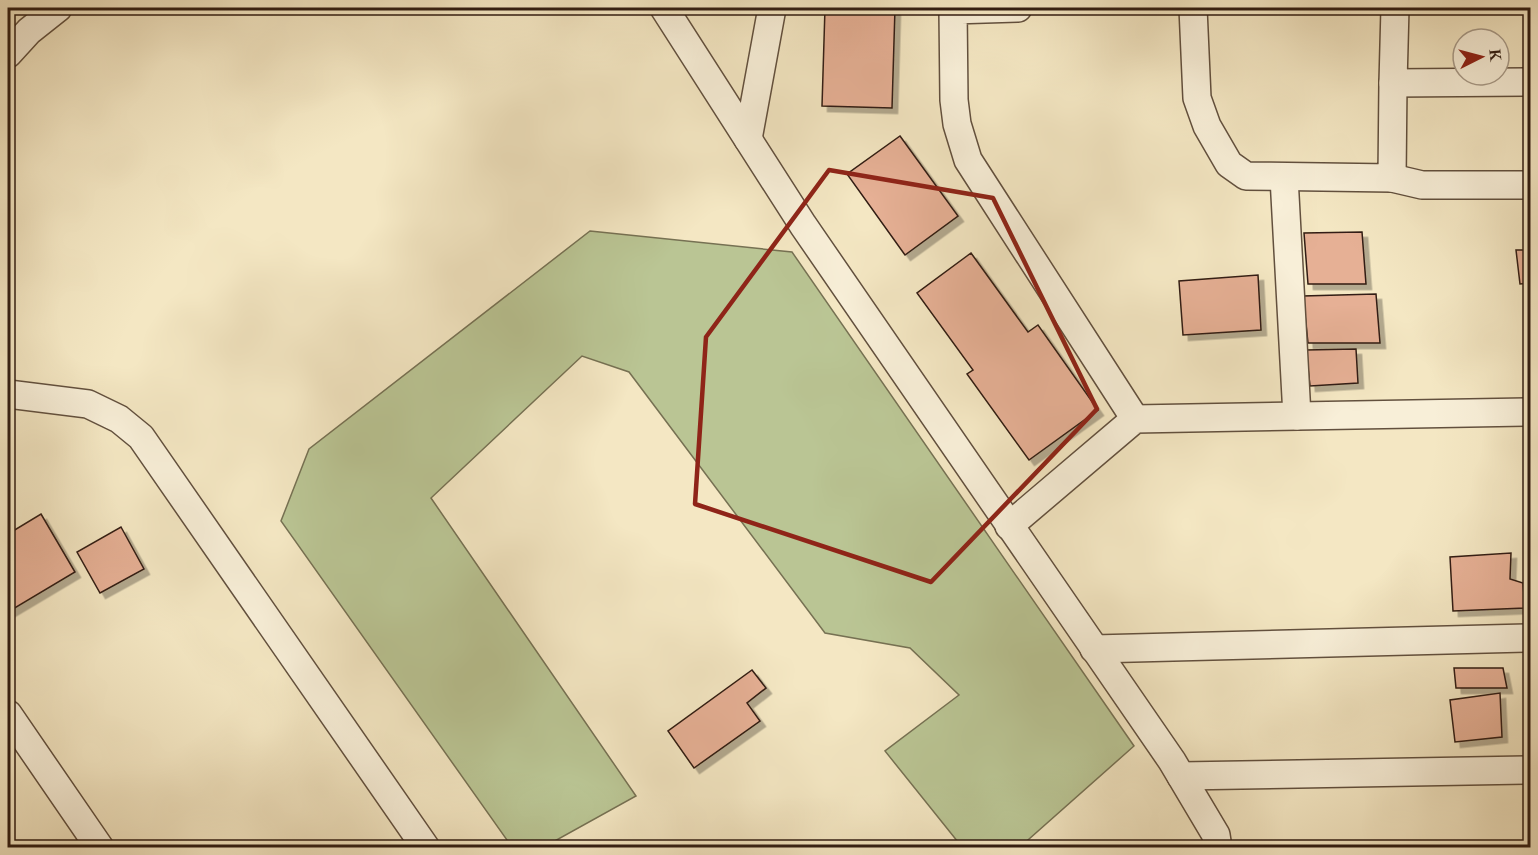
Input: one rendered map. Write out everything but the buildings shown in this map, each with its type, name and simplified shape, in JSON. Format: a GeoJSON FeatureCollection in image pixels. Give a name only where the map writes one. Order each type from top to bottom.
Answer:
{"type":"FeatureCollection","features":[{"type":"Feature","properties":{"kind":"street"},"geometry":{"type":"LineString","coordinates":[[8,54],[28,31],[58,8]]}},
{"type":"Feature","properties":{"kind":"street"},"geometry":{"type":"LineString","coordinates":[[664,8],[803,225],[1181,776],[1216,836],[1218,848]]}},
{"type":"Feature","properties":{"kind":"street"},"geometry":{"type":"LineString","coordinates":[[748,139],[772,8]]}},
{"type":"Feature","properties":{"kind":"street"},"geometry":{"type":"LineString","coordinates":[[1018,8],[953,9],[957,123],[968,160],[1135,419]]}},
{"type":"Feature","properties":{"kind":"street"},"geometry":{"type":"LineString","coordinates":[[1194,8],[1197,98],[1207,126],[1229,164],[1245,176],[1392,178],[1422,185],[1530,185]]}},
{"type":"Feature","properties":{"kind":"street"},"geometry":{"type":"LineString","coordinates":[[1392,178],[1395,8]]}},
{"type":"Feature","properties":{"kind":"street"},"geometry":{"type":"LineString","coordinates":[[1393,83],[1530,82]]}},
{"type":"Feature","properties":{"kind":"street"},"geometry":{"type":"LineString","coordinates":[[1284,177],[1297,416]]}},
{"type":"Feature","properties":{"kind":"street"},"geometry":{"type":"LineString","coordinates":[[8,394],[88,404],[119,419],[141,437],[426,848]]}},
{"type":"Feature","properties":{"kind":"street"},"geometry":{"type":"LineString","coordinates":[[1009,526],[1135,419],[1530,412]]}},
{"type":"Feature","properties":{"kind":"street"},"geometry":{"type":"LineString","coordinates":[[1094,649],[1530,638]]}},
{"type":"Feature","properties":{"kind":"street"},"geometry":{"type":"LineString","coordinates":[[8,714],[100,848]]}},
{"type":"Feature","properties":{"kind":"street"},"geometry":{"type":"LineString","coordinates":[[1181,776],[1530,770]]}},
{"type":"Feature","properties":{"kind":"highlighted area"},"geometry":{"type":"Polygon","coordinates":[[[829,170],[993,198],[1097,409],[931,582],[695,504],[706,337],[829,170]]]}},
{"type":"Feature","properties":{"kind":"green space"},"geometry":{"type":"Polygon","coordinates":[[[590,231],[792,252],[1134,746],[1020,847],[962,847],[885,751],[959,695],[910,648],[825,633],[629,372],[582,356],[431,498],[636,796],[544,847],[512,847],[281,521],[309,449],[590,231]]]}}]}
